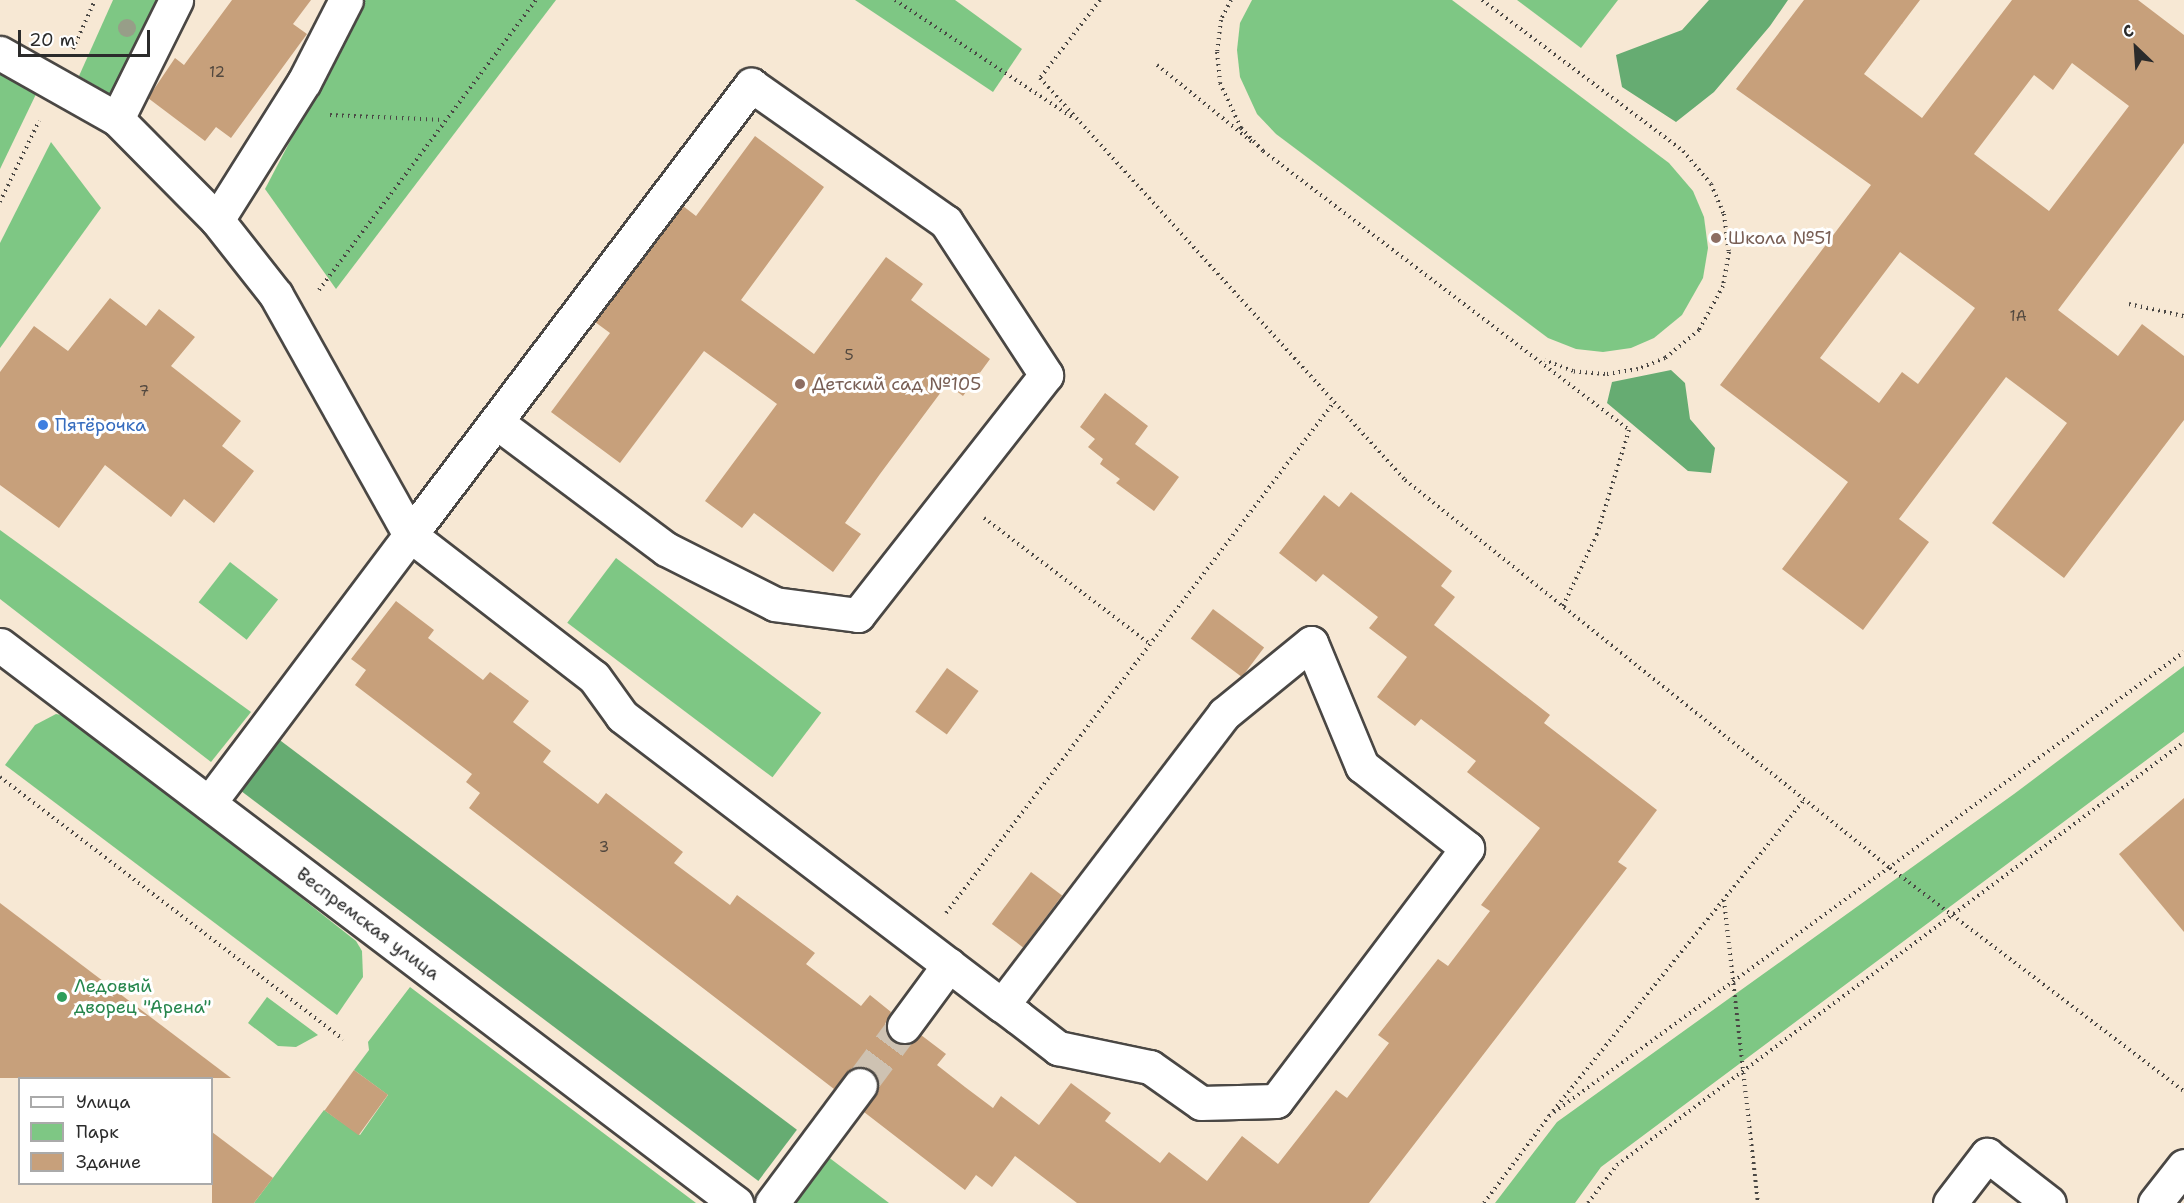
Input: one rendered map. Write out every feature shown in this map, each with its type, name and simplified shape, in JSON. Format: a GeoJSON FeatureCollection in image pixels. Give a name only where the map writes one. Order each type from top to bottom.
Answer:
{"type":"FeatureCollection","features":[{"type":"Feature","properties":{"kind":"street"},"geometry":{"type":"LineString","coordinates":[[117,119],[176,0]]}},
{"type":"Feature","properties":{"kind":"street"},"geometry":{"type":"LineString","coordinates":[[217,220],[284,112],[346,0]]}},
{"type":"Feature","properties":{"kind":"street"},"geometry":{"type":"LineString","coordinates":[[0,53],[117,119],[217,220],[276,295],[410,535],[594,677],[622,716],[1058,1048],[1149,1068],[1201,1103],[1276,1101],[1467,848],[1362,766],[1311,643],[1224,714],[1002,1005]]}},
{"type":"Feature","properties":{"kind":"street"},"geometry":{"type":"LineString","coordinates":[[209,803],[410,535],[751,85],[946,222],[1046,375],[858,615],[776,604],[666,549],[496,422]]}},
{"type":"Feature","properties":{"kind":"street","name":"Веспремская улица"},"geometry":{"type":"LineString","coordinates":[[0,645],[736,1203]]}},
{"type":"Feature","properties":{"kind":"street"},"geometry":{"type":"LineString","coordinates":[[903,1026],[949,965]]}},
{"type":"Feature","properties":{"kind":"street"},"geometry":{"type":"LineString","coordinates":[[772,1203],[860,1085]]}},
{"type":"Feature","properties":{"kind":"street"},"geometry":{"type":"LineString","coordinates":[[1950,1203],[1987,1155],[2049,1203]]}},
{"type":"Feature","properties":{"kind":"street"},"geometry":{"type":"LineString","coordinates":[[2156,1203],[2184,1166]]}},
{"type":"Feature","properties":{"kind":"path"},"geometry":{"type":"LineString","coordinates":[[293,326],[444,120],[536,0]]}},
{"type":"Feature","properties":{"kind":"path"},"geometry":{"type":"LineString","coordinates":[[895,0],[1079,121]]}},
{"type":"Feature","properties":{"kind":"path"},"geometry":{"type":"LineString","coordinates":[[1100,0],[1040,78],[1405,480],[1806,798],[1890,868],[2184,1091]]}},
{"type":"Feature","properties":{"kind":"path"},"geometry":{"type":"LineString","coordinates":[[1231,0],[1221,20],[1217,52],[1220,83],[1232,114],[1263,151]]}},
{"type":"Feature","properties":{"kind":"path"},"geometry":{"type":"LineString","coordinates":[[1482,0],[1683,151],[1711,184],[1724,214],[1729,252],[1723,286],[1698,330],[1665,358],[1638,369],[1605,374],[1573,371],[1539,357]]}},
{"type":"Feature","properties":{"kind":"path"},"geometry":{"type":"LineString","coordinates":[[1157,65],[1263,151],[1539,357],[1629,430],[1597,534],[1563,606]]}},
{"type":"Feature","properties":{"kind":"path"},"geometry":{"type":"LineString","coordinates":[[284,112],[444,120]]}},
{"type":"Feature","properties":{"kind":"path"},"geometry":{"type":"LineString","coordinates":[[2129,304],[2184,316]]}},
{"type":"Feature","properties":{"kind":"path"},"geometry":{"type":"LineString","coordinates":[[922,945],[1334,402]]}},
{"type":"Feature","properties":{"kind":"path"},"geometry":{"type":"LineString","coordinates":[[952,494],[1150,644]]}},
{"type":"Feature","properties":{"kind":"path"},"geometry":{"type":"LineString","coordinates":[[1549,1116],[2184,652]]}},
{"type":"Feature","properties":{"kind":"path"},"geometry":{"type":"LineString","coordinates":[[1588,1203],[1617,1165],[1745,1072],[2184,742]]}},
{"type":"Feature","properties":{"kind":"path"},"geometry":{"type":"LineString","coordinates":[[0,777],[343,1038]]}},
{"type":"Feature","properties":{"kind":"path"},"geometry":{"type":"LineString","coordinates":[[1484,1203],[1549,1116],[1806,798]]}},
{"type":"Feature","properties":{"kind":"path"},"geometry":{"type":"LineString","coordinates":[[1724,899],[1758,1203]]}},
{"type":"Feature","properties":{"kind":"green space"},"geometry":{"type":"Polygon","coordinates":[[[113,0],[156,0],[112,95],[79,76],[113,0]]]}},
{"type":"Feature","properties":{"kind":"green space"},"geometry":{"type":"Polygon","coordinates":[[[364,0],[556,0],[336,289],[265,189],[364,0]]]}},
{"type":"Feature","properties":{"kind":"green space"},"geometry":{"type":"Polygon","coordinates":[[[855,0],[955,0],[1022,49],[993,92],[855,0]]]}},
{"type":"Feature","properties":{"kind":"green space"},"geometry":{"type":"Polygon","coordinates":[[[1252,0],[1452,0],[1669,163],[1693,191],[1704,217],[1708,248],[1703,278],[1682,315],[1654,338],[1631,348],[1603,352],[1576,349],[1548,338],[1276,134],[1257,114],[1240,77],[1237,50],[1240,23],[1252,0]]]}},
{"type":"Feature","properties":{"kind":"green space"},"geometry":{"type":"Polygon","coordinates":[[[1517,0],[1618,0],[1581,48],[1517,0]]]}},
{"type":"Feature","properties":{"kind":"green space"},"geometry":{"type":"Polygon","coordinates":[[[1709,0],[1788,0],[1770,26],[1714,92],[1676,122],[1622,87],[1616,55],[1682,30],[1709,0]]]}},
{"type":"Feature","properties":{"kind":"green space"},"geometry":{"type":"Polygon","coordinates":[[[0,69],[38,90],[0,169],[0,69]]]}},
{"type":"Feature","properties":{"kind":"green space"},"geometry":{"type":"Polygon","coordinates":[[[51,142],[101,208],[0,348],[0,243],[51,142]]]}},
{"type":"Feature","properties":{"kind":"green space"},"geometry":{"type":"Polygon","coordinates":[[[1671,370],[1685,383],[1690,419],[1715,448],[1711,473],[1688,471],[1607,403],[1612,382],[1671,370]]]}},
{"type":"Feature","properties":{"kind":"green space"},"geometry":{"type":"Polygon","coordinates":[[[0,530],[251,712],[211,762],[0,599],[0,530]]]}},
{"type":"Feature","properties":{"kind":"green space"},"geometry":{"type":"Polygon","coordinates":[[[616,558],[821,713],[773,777],[567,623],[616,558]]]}},
{"type":"Feature","properties":{"kind":"green space"},"geometry":{"type":"Polygon","coordinates":[[[230,562],[278,600],[247,640],[199,602],[230,562]]]}},
{"type":"Feature","properties":{"kind":"green space"},"geometry":{"type":"Polygon","coordinates":[[[2184,666],[2184,732],[1601,1167],[1575,1203],[1495,1203],[1557,1122],[2014,794],[2184,666]]]}},
{"type":"Feature","properties":{"kind":"green space"},"geometry":{"type":"Polygon","coordinates":[[[56,714],[72,717],[356,941],[362,951],[363,977],[337,1015],[5,765],[35,725],[56,714]]]}},
{"type":"Feature","properties":{"kind":"green space"},"geometry":{"type":"Polygon","coordinates":[[[277,738],[797,1130],[758,1181],[238,789],[277,738]]]}},
{"type":"Feature","properties":{"kind":"green space"},"geometry":{"type":"Polygon","coordinates":[[[410,987],[696,1203],[254,1203],[324,1110],[360,1135],[388,1095],[354,1070],[369,1050],[368,1042],[410,987]]]}},
{"type":"Feature","properties":{"kind":"green space"},"geometry":{"type":"Polygon","coordinates":[[[267,997],[318,1035],[296,1047],[278,1046],[248,1023],[267,997]]]}},
{"type":"Feature","properties":{"kind":"green space"},"geometry":{"type":"Polygon","coordinates":[[[823,1153],[889,1203],[789,1203],[823,1153]]]}},
{"type":"Feature","properties":{"kind":"building"},"geometry":{"type":"Polygon","coordinates":[[[232,0],[311,0],[293,24],[307,34],[231,138],[216,127],[205,141],[148,98],[175,58],[184,65],[232,0]]]}},
{"type":"Feature","properties":{"kind":"building"},"geometry":{"type":"Polygon","coordinates":[[[1804,0],[1920,0],[1864,74],[1922,118],[2012,0],[2138,0],[2184,35],[2184,143],[2058,310],[2118,356],[2142,324],[2184,356],[2184,420],[2064,578],[1992,523],[2067,423],[2006,377],[1899,519],[1929,542],[1863,630],[1782,569],[1848,482],[1720,385],[1871,185],[1736,89],[1804,0]],[[2072,63],[2053,90],[2034,75],[1974,154],[2049,211],[2129,106],[2072,63]],[[1900,252],[1820,358],[1879,403],[1902,372],[1918,384],[1975,308],[1900,252]]]}},
{"type":"Feature","properties":{"kind":"building"},"geometry":{"type":"Polygon","coordinates":[[[755,136],[824,187],[741,300],[814,354],[886,257],[923,284],[911,300],[990,359],[963,396],[947,384],[880,474],[845,523],[861,534],[833,572],[754,513],[742,528],[705,501],[777,404],[704,351],[620,463],[551,412],[610,333],[595,322],[683,206],[696,216],[755,136]]]}},
{"type":"Feature","properties":{"kind":"building"},"geometry":{"type":"Polygon","coordinates":[[[110,298],[146,326],[159,309],[195,337],[171,366],[241,421],[222,446],[254,471],[214,523],[184,499],[171,517],[105,465],[59,528],[0,485],[0,372],[34,326],[68,351],[110,298]]]}},
{"type":"Feature","properties":{"kind":"building"},"geometry":{"type":"Polygon","coordinates":[[[1105,393],[1148,426],[1135,444],[1179,477],[1154,511],[1116,483],[1120,479],[1100,464],[1103,459],[1088,447],[1095,439],[1080,427],[1105,393]]]}},
{"type":"Feature","properties":{"kind":"building"},"geometry":{"type":"Polygon","coordinates":[[[1351,492],[1452,571],[1441,586],[1455,597],[1434,625],[1550,715],[1544,723],[1657,810],[1618,862],[1627,868],[1369,1203],[1077,1203],[1015,1156],[992,1187],[976,1175],[965,1190],[864,1112],[878,1088],[872,1070],[852,1068],[834,1089],[469,808],[480,793],[466,782],[472,774],[355,685],[366,670],[351,659],[396,601],[434,630],[428,638],[483,680],[490,672],[529,701],[513,722],[551,751],[543,762],[598,804],[606,793],[683,852],[674,863],[730,905],[737,895],[815,953],[806,964],[861,1006],[870,995],[891,1012],[885,1024],[893,1041],[911,1043],[921,1035],[946,1054],[937,1065],[965,1087],[993,1108],[1001,1096],[1039,1125],[1071,1083],[1111,1113],[1105,1121],[1160,1163],[1169,1152],[1207,1181],[1242,1136],[1278,1164],[1336,1090],[1347,1098],[1389,1043],[1378,1035],[1438,959],[1448,966],[1490,911],[1481,905],[1540,828],[1467,772],[1476,761],[1421,719],[1415,726],[1377,697],[1407,657],[1369,628],[1378,617],[1323,574],[1316,582],[1279,553],[1324,495],[1339,507],[1351,492]]]}},
{"type":"Feature","properties":{"kind":"building"},"geometry":{"type":"Polygon","coordinates":[[[1213,609],[1264,648],[1242,677],[1191,639],[1213,609]]]}},
{"type":"Feature","properties":{"kind":"building"},"geometry":{"type":"Polygon","coordinates":[[[947,668],[979,691],[947,735],[915,712],[947,668]]]}},
{"type":"Feature","properties":{"kind":"building"},"geometry":{"type":"Polygon","coordinates":[[[2184,798],[2184,932],[2119,854],[2184,798]]]}},
{"type":"Feature","properties":{"kind":"building"},"geometry":{"type":"Polygon","coordinates":[[[1031,872],[1062,895],[1023,947],[992,924],[1031,872]]]}},
{"type":"Feature","properties":{"kind":"building","name":"Ледовый дворец \"Арена\""},"geometry":{"type":"Polygon","coordinates":[[[0,903],[231,1078],[18,1077],[0,1078],[0,903]]]}},
{"type":"Feature","properties":{"kind":"building"},"geometry":{"type":"Polygon","coordinates":[[[354,1070],[388,1095],[359,1135],[325,1110],[354,1070]]]}},
{"type":"Feature","properties":{"kind":"building"},"geometry":{"type":"Polygon","coordinates":[[[213,1133],[273,1178],[254,1203],[212,1203],[213,1133]]]}},
{"type":"Feature","properties":{"kind":"tunnel"},"geometry":{"type":"LineString","coordinates":[[860,1085],[904,1026]]}},
{"type":"Feature","properties":{"kind":"place","name":"Школа №51"},"geometry":{"type":"Point","coordinates":[1716,238]}},
{"type":"Feature","properties":{"kind":"place","name":"Детский сад №105"},"geometry":{"type":"Point","coordinates":[800,384]}},
{"type":"Feature","properties":{"kind":"place","name":"Пятёрочка"},"geometry":{"type":"Point","coordinates":[43,425]}},
{"type":"Feature","properties":{"kind":"place","name":"Ледовый дворец \"Арена\""},"geometry":{"type":"Point","coordinates":[62,997]}}]}
